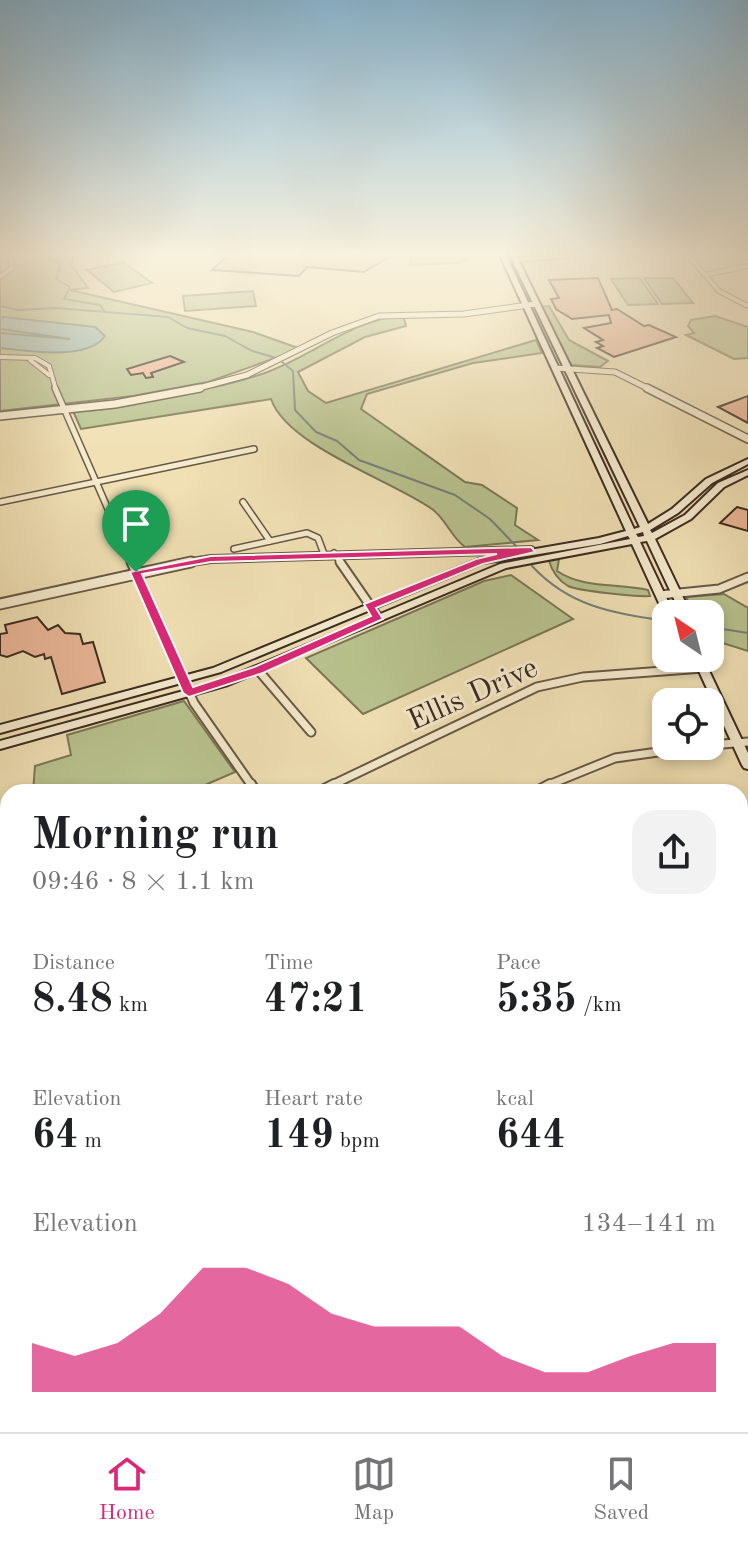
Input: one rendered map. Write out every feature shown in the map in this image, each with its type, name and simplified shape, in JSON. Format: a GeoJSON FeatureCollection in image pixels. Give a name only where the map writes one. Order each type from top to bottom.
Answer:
{"type":"FeatureCollection","features":[{"type":"Feature","properties":{"kind":"main road"},"geometry":{"type":"LineString","coordinates":[[533,320],[662,599]]}},
{"type":"Feature","properties":{"kind":"main road"},"geometry":{"type":"LineString","coordinates":[[544,320],[679,600]]}},
{"type":"Feature","properties":{"kind":"main road"},"geometry":{"type":"LineString","coordinates":[[649,533],[709,481],[748,461]]}},
{"type":"Feature","properties":{"kind":"main road"},"geometry":{"type":"LineString","coordinates":[[0,745],[189,693],[258,670],[478,574],[525,560],[614,547],[688,517],[721,485],[748,472]]}},
{"type":"Feature","properties":{"kind":"main road"},"geometry":{"type":"LineString","coordinates":[[709,481],[721,485]]}},
{"type":"Feature","properties":{"kind":"main road"},"geometry":{"type":"LineString","coordinates":[[637,512],[666,519]]}},
{"type":"Feature","properties":{"kind":"main road"},"geometry":{"type":"LineString","coordinates":[[0,729],[217,670],[480,561],[531,550],[634,538]]}},
{"type":"Feature","properties":{"kind":"main road"},"geometry":{"type":"LineString","coordinates":[[614,547],[641,556]]}},
{"type":"Feature","properties":{"kind":"main road"},"geometry":{"type":"LineString","coordinates":[[705,672],[743,742],[748,765]]}},
{"type":"Feature","properties":{"kind":"street"},"geometry":{"type":"LineString","coordinates":[[0,416],[217,384],[263,368],[302,351],[334,332],[370,320]]}},
{"type":"Feature","properties":{"kind":"street"},"geometry":{"type":"LineString","coordinates":[[0,357],[21,357],[35,362],[49,375],[189,693],[251,784]]}},
{"type":"Feature","properties":{"kind":"street"},"geometry":{"type":"LineString","coordinates":[[555,368],[615,372],[748,439]]}},
{"type":"Feature","properties":{"kind":"street"},"geometry":{"type":"LineString","coordinates":[[0,502],[254,449]]}},
{"type":"Feature","properties":{"kind":"street"},"geometry":{"type":"LineString","coordinates":[[243,502],[270,541]]}},
{"type":"Feature","properties":{"kind":"street"},"geometry":{"type":"LineString","coordinates":[[234,549],[301,533],[314,535],[323,545],[324,554]]}},
{"type":"Feature","properties":{"kind":"street"},"geometry":{"type":"LineString","coordinates":[[0,604],[136,572],[211,559],[334,553],[531,550]]}},
{"type":"Feature","properties":{"kind":"street"},"geometry":{"type":"LineString","coordinates":[[334,553],[368,607],[378,617]]}},
{"type":"Feature","properties":{"kind":"street"},"geometry":{"type":"LineString","coordinates":[[691,600],[748,577]]}},
{"type":"Feature","properties":{"kind":"street","name":"Ellis Drive"},"geometry":{"type":"LineString","coordinates":[[335,784],[537,687],[583,677],[652,669]]}},
{"type":"Feature","properties":{"kind":"street"},"geometry":{"type":"LineString","coordinates":[[258,670],[311,732]]}},
{"type":"Feature","properties":{"kind":"street"},"geometry":{"type":"LineString","coordinates":[[550,784],[614,755],[652,751]]}},
{"type":"Feature","properties":{"kind":"green space"},"geometry":{"type":"Polygon","coordinates":[[[0,320],[200,320],[253,332],[301,349],[208,382],[133,396],[0,411],[0,320]]]}},
{"type":"Feature","properties":{"kind":"green space"},"geometry":{"type":"Polygon","coordinates":[[[380,320],[404,320],[406,326],[365,337],[298,372],[308,391],[326,403],[536,340],[542,353],[473,363],[367,394],[361,409],[465,482],[482,485],[517,508],[515,525],[538,540],[465,547],[432,509],[342,461],[297,432],[281,416],[271,399],[81,429],[73,411],[239,381],[280,367],[365,324],[380,320]]]}},
{"type":"Feature","properties":{"kind":"green space"},"geometry":{"type":"Polygon","coordinates":[[[548,320],[557,320],[569,340],[608,361],[600,367],[571,365],[548,320]]]}},
{"type":"Feature","properties":{"kind":"green space"},"geometry":{"type":"Polygon","coordinates":[[[691,320],[726,320],[748,327],[748,358],[734,359],[686,335],[694,333],[688,326],[691,320]]]}},
{"type":"Feature","properties":{"kind":"green space"},"geometry":{"type":"Polygon","coordinates":[[[559,559],[557,571],[567,577],[589,583],[648,590],[650,596],[568,586],[556,575],[549,561],[559,559]]]}},
{"type":"Feature","properties":{"kind":"green space"},"geometry":{"type":"Polygon","coordinates":[[[511,575],[573,619],[363,714],[306,658],[484,581],[511,575]]]}},
{"type":"Feature","properties":{"kind":"green space"},"geometry":{"type":"Polygon","coordinates":[[[724,594],[748,608],[748,651],[724,643],[724,600],[688,600],[686,597],[724,594]]]}},
{"type":"Feature","properties":{"kind":"green space"},"geometry":{"type":"Polygon","coordinates":[[[184,701],[235,772],[207,784],[34,784],[35,766],[71,755],[67,735],[184,701]]]}},
{"type":"Feature","properties":{"kind":"water"},"geometry":{"type":"Polygon","coordinates":[[[0,320],[30,320],[95,327],[105,336],[85,349],[40,352],[0,348],[0,333],[70,339],[0,329],[0,320]]]}},
{"type":"Feature","properties":{"kind":"building"},"geometry":{"type":"Polygon","coordinates":[[[610,320],[634,320],[676,337],[614,357],[597,348],[603,346],[596,342],[603,340],[584,328],[611,323],[610,320]]]}},
{"type":"Feature","properties":{"kind":"building"},"geometry":{"type":"Polygon","coordinates":[[[170,356],[184,362],[151,373],[153,377],[146,378],[143,373],[131,375],[127,369],[170,356]]]}},
{"type":"Feature","properties":{"kind":"building"},"geometry":{"type":"Polygon","coordinates":[[[748,396],[748,423],[718,407],[729,403],[748,396]]]}},
{"type":"Feature","properties":{"kind":"building"},"geometry":{"type":"Polygon","coordinates":[[[737,507],[748,510],[748,531],[720,523],[737,507]]]}},
{"type":"Feature","properties":{"kind":"building"},"geometry":{"type":"Polygon","coordinates":[[[37,617],[48,630],[58,625],[65,633],[80,634],[83,644],[93,642],[105,682],[62,694],[51,657],[45,659],[44,654],[35,657],[23,651],[7,657],[0,655],[0,634],[7,633],[5,625],[37,617]]]}},
{"type":"Feature","properties":{"kind":"waterway"},"geometry":{"type":"LineString","coordinates":[[173,320],[187,328],[225,336],[252,351],[276,358]]}},
{"type":"Feature","properties":{"kind":"waterway"},"geometry":{"type":"LineString","coordinates":[[281,361],[293,371],[295,410],[316,432],[337,441],[359,460],[455,495],[490,519],[516,546]]}},
{"type":"Feature","properties":{"kind":"waterway"},"geometry":{"type":"LineString","coordinates":[[532,566],[546,580],[577,599],[610,611],[652,619]]}},
{"type":"Feature","properties":{"kind":"waterway"},"geometry":{"type":"LineString","coordinates":[[724,629],[748,633]]}},
{"type":"Feature","properties":{"kind":"route"},"geometry":{"type":"LineString","coordinates":[[531,550],[480,561],[368,607],[378,617],[258,670],[189,693],[136,572],[211,559],[334,553],[531,550]]}}]}
